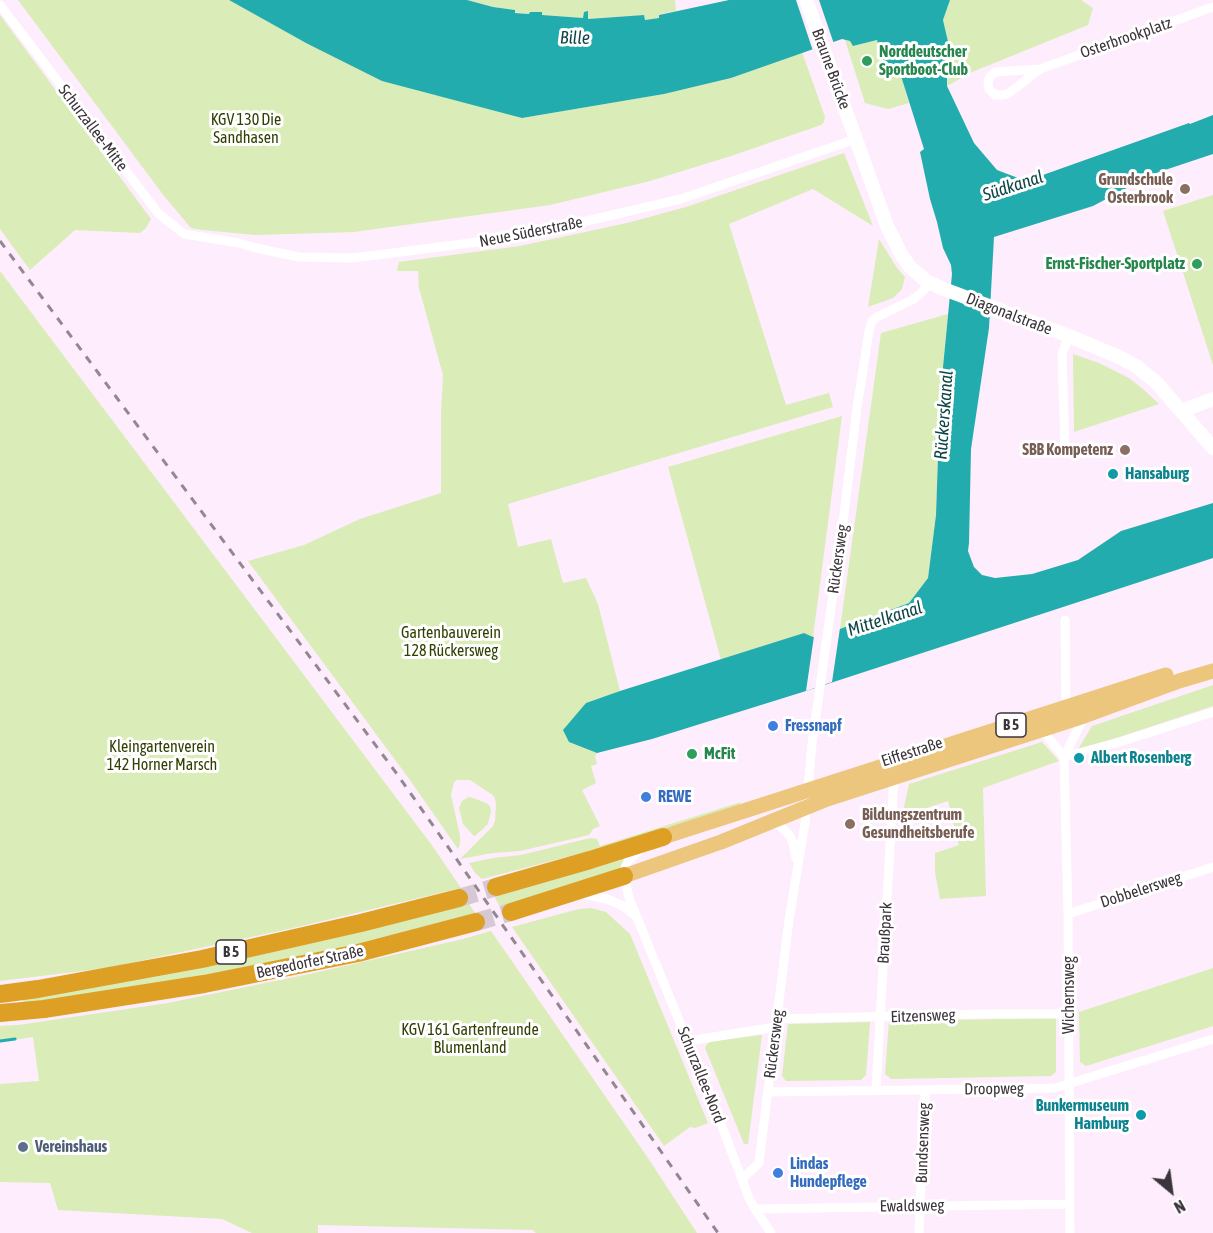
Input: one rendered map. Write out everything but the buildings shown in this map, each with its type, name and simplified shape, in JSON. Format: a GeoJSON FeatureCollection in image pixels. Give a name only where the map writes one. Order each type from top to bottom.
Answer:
{"type":"FeatureCollection","features":[{"type":"Feature","properties":{"kind":"highway","name":"B 5"},"geometry":{"type":"LineString","coordinates":[[496,887],[663,837]]}},
{"type":"Feature","properties":{"kind":"highway","name":"B 5"},"geometry":{"type":"LineString","coordinates":[[511,912],[624,876]]}},
{"type":"Feature","properties":{"kind":"highway","name":"Bergedorfer Straße"},"geometry":{"type":"LineString","coordinates":[[0,994],[202,959],[361,923],[459,897]]}},
{"type":"Feature","properties":{"kind":"highway","name":"Bergedorfer Straße"},"geometry":{"type":"LineString","coordinates":[[0,1013],[44,1009],[204,984],[358,953],[476,922]]}},
{"type":"Feature","properties":{"kind":"main road","name":"Eiffestraße"},"geometry":{"type":"LineString","coordinates":[[663,837],[1213,660]]}},
{"type":"Feature","properties":{"kind":"main road","name":"Eiffestraße"},"geometry":{"type":"LineString","coordinates":[[624,876],[721,842],[806,806],[1084,716],[1213,671]]}},
{"type":"Feature","properties":{"kind":"street","name":"Braune Brücke"},"geometry":{"type":"LineString","coordinates":[[806,0],[856,139]]}},
{"type":"Feature","properties":{"kind":"street","name":"Schurzallee-Mitte"},"geometry":{"type":"LineString","coordinates":[[0,5],[158,213],[184,234],[197,237]]}},
{"type":"Feature","properties":{"kind":"street","name":"Osterbrookplatz"},"geometry":{"type":"LineString","coordinates":[[1040,69],[1009,93],[995,95],[989,90],[988,81],[995,72],[1040,69],[1213,7]]}},
{"type":"Feature","properties":{"kind":"street","name":"Neue Süderstraße"},"geometry":{"type":"LineString","coordinates":[[197,237],[239,243],[299,257],[323,258],[352,258],[493,240],[681,199],[856,139]]}},
{"type":"Feature","properties":{"kind":"street","name":"Diagonalstraße"},"geometry":{"type":"LineString","coordinates":[[856,139],[893,240],[910,267],[930,283],[1069,336],[1136,366],[1156,382],[1213,448]]}},
{"type":"Feature","properties":{"kind":"street","name":"Rückersweg"},"geometry":{"type":"LineString","coordinates":[[742,1179],[759,1163],[776,1023],[805,823],[827,632],[869,331],[872,321],[877,317],[912,300],[930,283]]}},
{"type":"Feature","properties":{"kind":"street"},"geometry":{"type":"LineString","coordinates":[[1065,449],[1062,354],[1069,336]]}},
{"type":"Feature","properties":{"kind":"street"},"geometry":{"type":"LineString","coordinates":[[1180,411],[1213,399]]}},
{"type":"Feature","properties":{"kind":"street"},"geometry":{"type":"LineString","coordinates":[[1065,620],[1066,707]]}},
{"type":"Feature","properties":{"kind":"street"},"geometry":{"type":"LineString","coordinates":[[1014,724],[1039,730],[1064,757],[1213,712]]}},
{"type":"Feature","properties":{"kind":"street","name":"Wichernsweg"},"geometry":{"type":"LineString","coordinates":[[1070,1233],[1068,914],[1064,757],[1084,716]]}},
{"type":"Feature","properties":{"kind":"street","name":"Braußpark"},"geometry":{"type":"LineString","coordinates":[[876,1090],[894,777]]}},
{"type":"Feature","properties":{"kind":"street","name":"Rückersweg"},"geometry":{"type":"LineString","coordinates":[[768,822],[779,825],[790,836],[798,866]]}},
{"type":"Feature","properties":{"kind":"street"},"geometry":{"type":"LineString","coordinates":[[624,876],[626,865],[636,852],[663,837]]}},
{"type":"Feature","properties":{"kind":"street","name":"Dobbelersweg"},"geometry":{"type":"LineString","coordinates":[[1068,914],[1213,867]]}},
{"type":"Feature","properties":{"kind":"street","name":"Schurzallee-Nord"},"geometry":{"type":"LineString","coordinates":[[624,876],[635,915],[742,1179],[755,1209],[771,1233]]}},
{"type":"Feature","properties":{"kind":"street"},"geometry":{"type":"LineString","coordinates":[[570,893],[607,899],[635,915]]}},
{"type":"Feature","properties":{"kind":"street","name":"Eitzensweg"},"geometry":{"type":"LineString","coordinates":[[687,1041],[776,1023],[880,1017],[1061,1014],[1068,1012]]}},
{"type":"Feature","properties":{"kind":"street","name":"Droopweg"},"geometry":{"type":"LineString","coordinates":[[768,1092],[1055,1088],[1213,1039]]}},
{"type":"Feature","properties":{"kind":"street","name":"Bundsensweg"},"geometry":{"type":"LineString","coordinates":[[919,1233],[925,1090]]}},
{"type":"Feature","properties":{"kind":"street","name":"Ewaldsweg"},"geometry":{"type":"LineString","coordinates":[[755,1209],[1069,1204]]}},
{"type":"Feature","properties":{"kind":"green space","name":"KGV 130 Die Sandhasen"},"geometry":{"type":"Polygon","coordinates":[[[18,0],[229,0],[306,43],[522,118],[664,94],[731,78],[802,52],[825,117],[821,125],[731,156],[650,181],[550,205],[354,232],[255,235],[203,230],[191,228],[164,196],[18,0]]]}},
{"type":"Feature","properties":{"kind":"green space"},"geometry":{"type":"Polygon","coordinates":[[[467,0],[675,0],[676,11],[660,14],[659,18],[645,20],[644,15],[588,19],[588,12],[583,18],[530,12],[529,14],[467,0]]]}},
{"type":"Feature","properties":{"kind":"green space"},"geometry":{"type":"Polygon","coordinates":[[[950,0],[1081,0],[1093,8],[1088,25],[972,72],[947,86],[948,73],[953,63],[943,20],[950,0]]]}},
{"type":"Feature","properties":{"kind":"green space"},"geometry":{"type":"Polygon","coordinates":[[[0,15],[151,219],[140,233],[75,230],[30,270],[0,229],[0,15]]]}},
{"type":"Feature","properties":{"kind":"green space","name":"Norddeutscher Sportboot-Club"},"geometry":{"type":"Polygon","coordinates":[[[845,40],[850,41],[854,46],[877,40],[888,78],[901,75],[909,103],[888,109],[865,103],[845,40]]]}},
{"type":"Feature","properties":{"kind":"green space","name":"Gartenbauverein 128 Rückersweg"},"geometry":{"type":"Polygon","coordinates":[[[844,153],[873,226],[813,189],[729,224],[786,405],[829,393],[833,407],[508,504],[518,547],[551,539],[563,583],[586,578],[598,604],[620,691],[586,703],[569,742],[597,753],[595,757],[597,764],[591,766],[596,783],[582,790],[600,826],[593,829],[589,835],[520,851],[460,859],[493,826],[496,803],[494,796],[470,780],[454,782],[451,795],[460,836],[458,849],[407,776],[248,561],[304,545],[360,519],[441,493],[443,375],[419,288],[418,271],[397,271],[399,262],[520,246],[627,223],[686,207],[844,153]]]}},
{"type":"Feature","properties":{"kind":"green space","name":"Ernst-Fischer-Sportplatz"},"geometry":{"type":"Polygon","coordinates":[[[1213,195],[1213,365],[1163,211],[1213,195]]]}},
{"type":"Feature","properties":{"kind":"green space"},"geometry":{"type":"Polygon","coordinates":[[[879,239],[905,277],[902,289],[893,298],[868,307],[879,239]]]}},
{"type":"Feature","properties":{"kind":"green space","name":"Kleingartenverein 142 Horner Marsch"},"geometry":{"type":"Polygon","coordinates":[[[0,271],[431,844],[461,888],[293,928],[107,968],[0,981],[0,271]]]}},
{"type":"Feature","properties":{"kind":"green space"},"geometry":{"type":"Polygon","coordinates":[[[948,314],[940,398],[936,515],[928,578],[909,603],[840,629],[881,333],[948,314]]]}},
{"type":"Feature","properties":{"kind":"green space"},"geometry":{"type":"Polygon","coordinates":[[[1073,354],[1099,363],[1129,378],[1159,404],[1074,432],[1073,354]]]}},
{"type":"Feature","properties":{"kind":"green space"},"geometry":{"type":"Polygon","coordinates":[[[842,416],[813,637],[804,633],[721,660],[668,467],[842,416]]]}},
{"type":"Feature","properties":{"kind":"green space"},"geometry":{"type":"Polygon","coordinates":[[[1213,685],[1213,706],[1077,751],[1092,726],[1213,685]]]}},
{"type":"Feature","properties":{"kind":"green space"},"geometry":{"type":"Polygon","coordinates":[[[1042,742],[1059,761],[983,788],[986,896],[940,899],[935,872],[935,853],[959,845],[948,801],[902,816],[909,784],[1042,742]]]}},
{"type":"Feature","properties":{"kind":"green space"},"geometry":{"type":"Polygon","coordinates":[[[469,797],[486,803],[490,806],[491,811],[488,824],[475,836],[463,824],[459,808],[462,801],[469,797]]]}},
{"type":"Feature","properties":{"kind":"green space"},"geometry":{"type":"Polygon","coordinates":[[[741,802],[738,806],[600,850],[482,879],[469,863],[521,855],[590,838],[597,839],[600,846],[741,802]]]}},
{"type":"Feature","properties":{"kind":"green space"},"geometry":{"type":"Polygon","coordinates":[[[628,856],[620,870],[501,908],[493,895],[628,856]]]}},
{"type":"Feature","properties":{"kind":"green space"},"geometry":{"type":"Polygon","coordinates":[[[467,901],[476,914],[415,931],[229,973],[24,1004],[22,998],[396,921],[467,901]]]}},
{"type":"Feature","properties":{"kind":"green space"},"geometry":{"type":"Polygon","coordinates":[[[591,908],[606,912],[630,934],[708,1123],[695,1128],[690,1127],[664,1146],[512,927],[579,909],[591,908]]]}},
{"type":"Feature","properties":{"kind":"green space","name":"KGV 161 Gartenfreunde Blumenland"},"geometry":{"type":"Polygon","coordinates":[[[491,931],[697,1233],[536,1233],[533,1230],[318,1225],[318,1233],[252,1233],[222,1219],[58,1210],[50,1183],[0,1182],[0,1084],[39,1081],[33,1037],[0,1042],[0,1026],[168,1003],[314,973],[491,931]]]}},
{"type":"Feature","properties":{"kind":"green space"},"geometry":{"type":"Polygon","coordinates":[[[1213,968],[1213,1026],[1086,1066],[1080,1062],[1079,1012],[1213,968]]]}},
{"type":"Feature","properties":{"kind":"green space"},"geometry":{"type":"Polygon","coordinates":[[[1056,1018],[1056,1072],[1051,1076],[891,1079],[885,1074],[889,1021],[1056,1018]]]}},
{"type":"Feature","properties":{"kind":"green space"},"geometry":{"type":"Polygon","coordinates":[[[870,1022],[866,1075],[861,1080],[786,1081],[782,1076],[788,1024],[870,1022]]]}},
{"type":"Feature","properties":{"kind":"green space"},"geometry":{"type":"Polygon","coordinates":[[[762,1035],[748,1144],[744,1144],[705,1048],[712,1041],[762,1035]]]}},
{"type":"Feature","properties":{"kind":"water"},"geometry":{"type":"Polygon","coordinates":[[[229,0],[467,0],[515,10],[515,13],[542,12],[542,15],[583,18],[584,12],[588,11],[588,19],[644,15],[645,20],[729,0],[950,0],[943,20],[953,63],[947,72],[947,86],[974,143],[997,170],[1026,181],[1213,115],[1213,154],[1153,174],[1093,206],[994,237],[989,328],[971,449],[968,551],[974,567],[982,575],[995,578],[1032,574],[1078,560],[1121,531],[1213,503],[1213,558],[652,739],[597,753],[569,742],[563,730],[586,703],[804,633],[813,637],[840,629],[909,603],[928,578],[936,515],[940,398],[952,274],[930,199],[920,152],[924,149],[901,76],[888,78],[877,40],[853,46],[850,41],[842,39],[731,78],[664,94],[522,118],[382,81],[306,43],[229,0]]]}},
{"type":"Feature","properties":{"kind":"pier"},"geometry":{"type":"Polygon","coordinates":[[[796,0],[819,0],[834,44],[813,51],[796,0]]]}},
{"type":"Feature","properties":{"kind":"pier"},"geometry":{"type":"Polygon","coordinates":[[[840,628],[832,682],[806,691],[814,636],[840,628]]]}},
{"type":"Feature","properties":{"kind":"waterway"},"geometry":{"type":"LineString","coordinates":[[0,1041],[15,1039]]}},
{"type":"Feature","properties":{"kind":"tunnel"},"geometry":{"type":"LineString","coordinates":[[459,898],[496,887]]}},
{"type":"Feature","properties":{"kind":"tunnel"},"geometry":{"type":"LineString","coordinates":[[476,922],[511,912]]}},
{"type":"Feature","properties":{"kind":"railway"},"geometry":{"type":"LineString","coordinates":[[0,241],[397,774],[718,1233]]}},
{"type":"Feature","properties":{"kind":"place","name":"Norddeutscher Sportboot-Club"},"geometry":{"type":"Point","coordinates":[867,61]}},
{"type":"Feature","properties":{"kind":"place","name":"Grundschule Osterbrook"},"geometry":{"type":"Point","coordinates":[1185,189]}},
{"type":"Feature","properties":{"kind":"place","name":"Ernst-Fischer-Sportplatz"},"geometry":{"type":"Point","coordinates":[1197,264]}},
{"type":"Feature","properties":{"kind":"place","name":"SBB Kompetenz"},"geometry":{"type":"Point","coordinates":[1125,450]}},
{"type":"Feature","properties":{"kind":"place","name":"Hansaburg"},"geometry":{"type":"Point","coordinates":[1113,474]}},
{"type":"Feature","properties":{"kind":"place","name":"Fressnapf"},"geometry":{"type":"Point","coordinates":[773,726]}},
{"type":"Feature","properties":{"kind":"place","name":"McFit"},"geometry":{"type":"Point","coordinates":[692,754]}},
{"type":"Feature","properties":{"kind":"place","name":"Albert Rosenberg"},"geometry":{"type":"Point","coordinates":[1079,758]}},
{"type":"Feature","properties":{"kind":"place","name":"REWE"},"geometry":{"type":"Point","coordinates":[646,797]}},
{"type":"Feature","properties":{"kind":"place","name":"Bildungszentrum Gesundheitsberufe"},"geometry":{"type":"Point","coordinates":[850,824]}},
{"type":"Feature","properties":{"kind":"place","name":"Bunkermuseum Hamburg"},"geometry":{"type":"Point","coordinates":[1141,1115]}},
{"type":"Feature","properties":{"kind":"place","name":"Vereinshaus"},"geometry":{"type":"Point","coordinates":[23,1147]}},
{"type":"Feature","properties":{"kind":"place","name":"Lindas Hundepflege"},"geometry":{"type":"Point","coordinates":[778,1173]}},
{"type":"Feature","properties":{"kind":"water label","name":"Bille"},"geometry":{"type":"Point","coordinates":[575,38]}},
{"type":"Feature","properties":{"kind":"water label","name":"Südkanal"},"geometry":{"type":"Point","coordinates":[1013,186]}},
{"type":"Feature","properties":{"kind":"water label","name":"Rückerskanal"},"geometry":{"type":"Point","coordinates":[944,415]}},
{"type":"Feature","properties":{"kind":"water label","name":"Mittelkanal"},"geometry":{"type":"Point","coordinates":[885,619]}}]}
